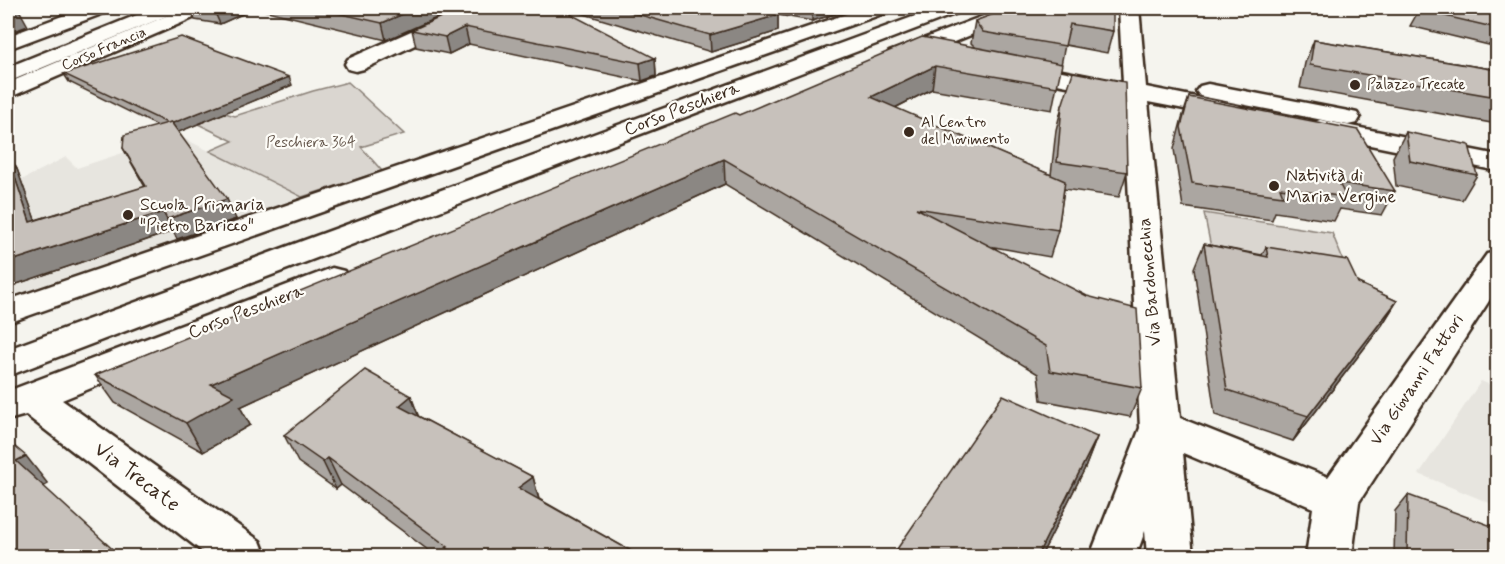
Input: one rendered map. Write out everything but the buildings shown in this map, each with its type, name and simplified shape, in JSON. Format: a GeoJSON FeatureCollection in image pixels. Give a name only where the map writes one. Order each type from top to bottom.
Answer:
{"type":"FeatureCollection","features":[{"type":"Feature","properties":{"kind":"street"},"geometry":{"type":"LineString","coordinates":[[8,43],[100,8]]}},
{"type":"Feature","properties":{"kind":"street","name":"Corso Francia"},"geometry":{"type":"LineString","coordinates":[[8,60],[137,8]]}},
{"type":"Feature","properties":{"kind":"street","name":"Corso Francia"},"geometry":{"type":"LineString","coordinates":[[8,75],[169,8]]}},
{"type":"Feature","properties":{"kind":"street","name":"Corso Francia"},"geometry":{"type":"LineString","coordinates":[[8,91],[200,8]]}},
{"type":"Feature","properties":{"kind":"street"},"geometry":{"type":"LineString","coordinates":[[356,64],[478,8]]}},
{"type":"Feature","properties":{"kind":"street","name":"Corso Peschiera"},"geometry":{"type":"LineString","coordinates":[[8,312],[881,8]]}},
{"type":"Feature","properties":{"kind":"street","name":"Corso Peschiera"},"geometry":{"type":"LineString","coordinates":[[15,389],[868,53],[953,8]]}},
{"type":"Feature","properties":{"kind":"street","name":"Corso Peschiera"},"geometry":{"type":"LineString","coordinates":[[868,53],[917,50],[1020,8]]}},
{"type":"Feature","properties":{"kind":"street","name":"Via Bardonecchia"},"geometry":{"type":"LineString","coordinates":[[1129,8],[1170,556]]}},
{"type":"Feature","properties":{"kind":"street"},"geometry":{"type":"LineString","coordinates":[[775,22],[817,30],[868,53]]}},
{"type":"Feature","properties":{"kind":"street"},"geometry":{"type":"LineString","coordinates":[[917,50],[960,58]]}},
{"type":"Feature","properties":{"kind":"street"},"geometry":{"type":"LineString","coordinates":[[992,64],[1497,163]]}},
{"type":"Feature","properties":{"kind":"street"},"geometry":{"type":"LineString","coordinates":[[1194,88],[1497,146]]}},
{"type":"Feature","properties":{"kind":"street","name":"Via Giovanni Fattori"},"geometry":{"type":"LineString","coordinates":[[1337,499],[1497,261]]}},
{"type":"Feature","properties":{"kind":"street","name":"Corso Peschiera"},"geometry":{"type":"LineString","coordinates":[[15,389],[358,268]]}},
{"type":"Feature","properties":{"kind":"street","name":"Via Trecate"},"geometry":{"type":"LineString","coordinates":[[15,389],[243,556]]}},
{"type":"Feature","properties":{"kind":"street"},"geometry":{"type":"LineString","coordinates":[[1113,556],[1161,427],[1337,499],[1329,556]]}},
{"type":"Feature","properties":{"kind":"shaded area","name":"Scuola Primaria \"Pietro Baricco\""},"geometry":{"type":"Polygon","coordinates":[[[177,135],[302,197],[8,297],[8,187],[66,157],[77,168],[177,135]]]}},
{"type":"Feature","properties":{"kind":"shaded area"},"geometry":{"type":"Polygon","coordinates":[[[1481,381],[1497,388],[1497,506],[1419,474],[1481,381]]]}},
{"type":"Feature","properties":{"kind":"green space","name":"Peschiera 364"},"geometry":{"type":"Polygon","coordinates":[[[348,82],[404,134],[361,147],[382,171],[302,197],[210,151],[233,141],[198,124],[225,113],[235,116],[348,82]]]}},
{"type":"Feature","properties":{"kind":"green space"},"geometry":{"type":"Polygon","coordinates":[[[1204,213],[1332,233],[1353,285],[1214,262],[1204,213]]]}},
{"type":"Feature","properties":{"kind":"place","name":"Palazzo Trecate"},"geometry":{"type":"Point","coordinates":[1355,85]}},
{"type":"Feature","properties":{"kind":"place","name":"Al Centro del Movimento"},"geometry":{"type":"Point","coordinates":[909,132]}},
{"type":"Feature","properties":{"kind":"place","name":"Natività di Maria Vergine"},"geometry":{"type":"Point","coordinates":[1274,186]}},
{"type":"Feature","properties":{"kind":"place","name":"Scuola Primaria \"Pietro Baricco\""},"geometry":{"type":"Point","coordinates":[128,215]}}]}
